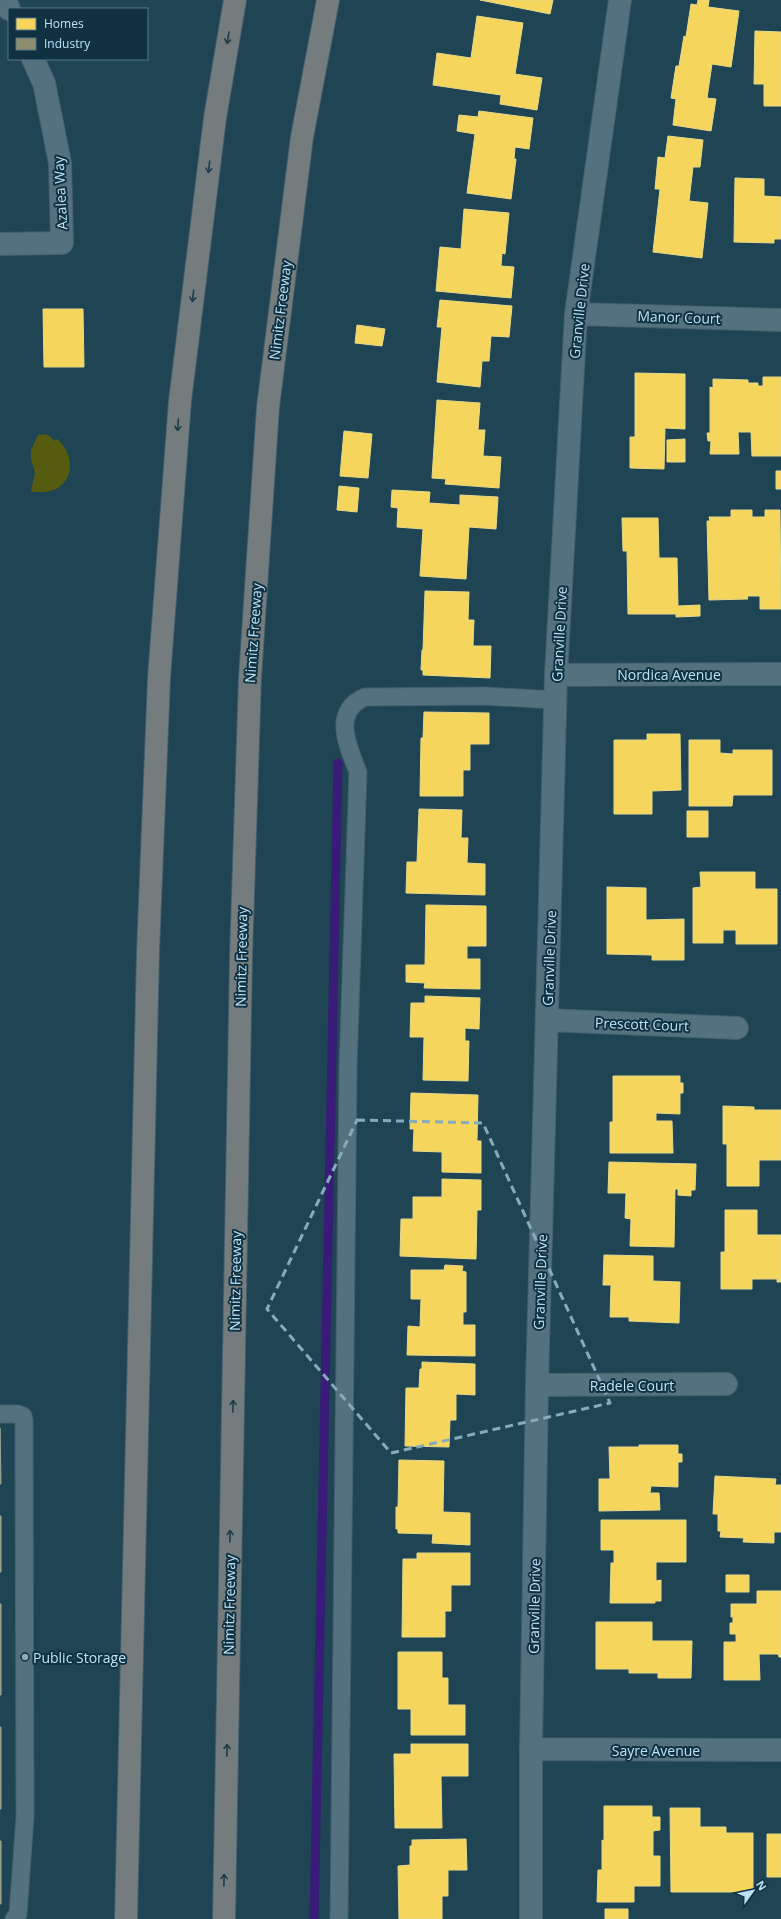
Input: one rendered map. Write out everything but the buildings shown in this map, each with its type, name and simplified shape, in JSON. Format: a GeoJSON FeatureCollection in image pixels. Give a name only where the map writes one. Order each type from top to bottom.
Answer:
{"type":"FeatureCollection","features":[{"type":"Feature","properties":{"kind":"highway"},"geometry":{"type":"LineString","coordinates":[[126,1919],[148,952],[159,678],[180,401],[215,118],[235,0]]}},
{"type":"Feature","properties":{"kind":"highway","name":"Nimitz Freeway"},"geometry":{"type":"LineString","coordinates":[[224,1919],[241,957],[250,678],[268,407],[302,138],[328,0]]}},
{"type":"Feature","properties":{"kind":"street","name":"Granville Drive"},"geometry":{"type":"LineString","coordinates":[[531,1919],[531,1749],[537,1385],[556,675],[576,314],[620,0]]}},
{"type":"Feature","properties":{"kind":"street","name":"Azalea Way"},"geometry":{"type":"LineString","coordinates":[[0,244],[62,243],[60,163],[44,83],[33,60]]}},
{"type":"Feature","properties":{"kind":"street","name":"Manor Court"},"geometry":{"type":"LineString","coordinates":[[576,314],[781,320]]}},
{"type":"Feature","properties":{"kind":"street","name":"Nordica Avenue"},"geometry":{"type":"LineString","coordinates":[[556,675],[781,674]]}},
{"type":"Feature","properties":{"kind":"street","name":"Prescott Court"},"geometry":{"type":"LineString","coordinates":[[547,1020],[737,1028]]}},
{"type":"Feature","properties":{"kind":"street","name":"Radele Court"},"geometry":{"type":"LineString","coordinates":[[537,1385],[726,1384]]}},
{"type":"Feature","properties":{"kind":"street","name":"Sayre Avenue"},"geometry":{"type":"LineString","coordinates":[[531,1749],[781,1750]]}},
{"type":"Feature","properties":{"kind":"lane"},"geometry":{"type":"LineString","coordinates":[[339,1919],[348,1067],[358,772],[345,740],[345,714],[354,702],[365,697],[484,696],[556,700]]}},
{"type":"Feature","properties":{"kind":"lane"},"geometry":{"type":"LineString","coordinates":[[0,1414],[18,1414],[23,1416],[24,1422],[25,1817],[18,1914],[14,1919]]}},
{"type":"Feature","properties":{"kind":"highlighted area"},"geometry":{"type":"Polygon","coordinates":[[[357,1120],[483,1123],[610,1403],[391,1453],[267,1309],[357,1120]]]}},
{"type":"Feature","properties":{"kind":"green space"},"geometry":{"type":"Polygon","coordinates":[[[44,434],[50,436],[54,441],[57,439],[62,444],[69,458],[69,472],[67,478],[56,489],[47,492],[31,492],[35,473],[31,459],[31,450],[38,435],[44,434]]]}},
{"type":"Feature","properties":{"kind":"waterway"},"geometry":{"type":"LineString","coordinates":[[314,1919],[338,763]]}},
{"type":"Feature","properties":{"kind":"place","name":"Public Storage"},"geometry":{"type":"Point","coordinates":[25,1657]}}]}
